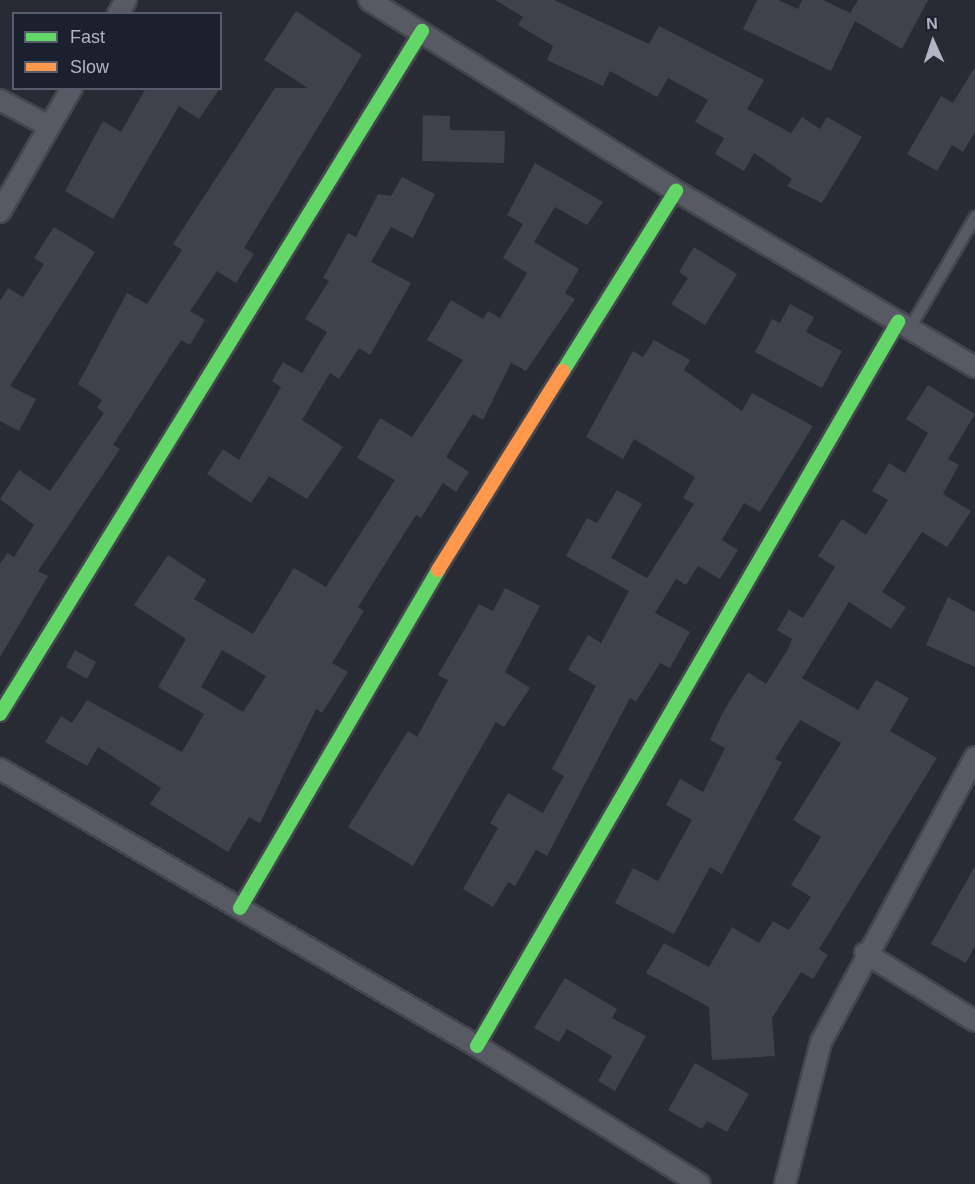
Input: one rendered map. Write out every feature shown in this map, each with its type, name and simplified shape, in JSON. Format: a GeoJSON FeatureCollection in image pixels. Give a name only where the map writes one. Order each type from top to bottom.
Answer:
{"type":"FeatureCollection","features":[{"type":"Feature","properties":{"kind":"street"},"geometry":{"type":"LineString","coordinates":[[369,0],[676,191],[975,367]]}},
{"type":"Feature","properties":{"kind":"street"},"geometry":{"type":"LineString","coordinates":[[0,714],[422,31]]}},
{"type":"Feature","properties":{"kind":"street"},"geometry":{"type":"LineString","coordinates":[[0,212],[71,90]]}},
{"type":"Feature","properties":{"kind":"street"},"geometry":{"type":"LineString","coordinates":[[0,100],[49,126]]}},
{"type":"Feature","properties":{"kind":"street"},"geometry":{"type":"LineString","coordinates":[[240,908],[400,631],[676,191]]}},
{"type":"Feature","properties":{"kind":"street"},"geometry":{"type":"LineString","coordinates":[[477,1046],[904,325]]}},
{"type":"Feature","properties":{"kind":"street"},"geometry":{"type":"LineString","coordinates":[[785,1184],[821,1042],[865,953],[975,757]]}},
{"type":"Feature","properties":{"kind":"street"},"geometry":{"type":"LineString","coordinates":[[0,768],[477,1046],[700,1184]]}},
{"type":"Feature","properties":{"kind":"street"},"geometry":{"type":"LineString","coordinates":[[865,953],[975,1021]]}},
{"type":"Feature","properties":{"kind":"lane"},"geometry":{"type":"LineString","coordinates":[[904,325],[975,217]]}},
{"type":"Feature","properties":{"kind":"building"},"geometry":{"type":"Polygon","coordinates":[[[495,0],[554,0],[649,44],[659,26],[764,80],[747,109],[791,133],[802,117],[820,129],[827,117],[862,137],[822,203],[787,186],[792,179],[754,153],[744,171],[715,154],[724,138],[695,122],[708,100],[668,78],[657,97],[610,71],[603,86],[547,60],[553,46],[518,25],[523,17],[495,0]]]}},
{"type":"Feature","properties":{"kind":"building"},"geometry":{"type":"Polygon","coordinates":[[[757,0],[778,0],[798,9],[802,0],[823,0],[850,13],[858,0],[928,0],[902,49],[855,21],[831,71],[743,29],[757,0]]]}},
{"type":"Feature","properties":{"kind":"building"},"geometry":{"type":"Polygon","coordinates":[[[296,11],[362,55],[244,248],[254,254],[236,283],[217,271],[190,311],[205,320],[190,345],[181,340],[113,445],[120,449],[38,571],[48,576],[0,657],[0,564],[7,553],[14,557],[34,525],[0,499],[19,470],[50,491],[104,413],[97,408],[102,400],[78,384],[127,293],[147,304],[182,250],[173,244],[275,88],[308,88],[264,60],[296,11]]]}},
{"type":"Feature","properties":{"kind":"building"},"geometry":{"type":"Polygon","coordinates":[[[975,67],[975,132],[963,152],[952,145],[937,171],[907,154],[941,96],[953,103],[975,67]]]}},
{"type":"Feature","properties":{"kind":"building"},"geometry":{"type":"Polygon","coordinates":[[[145,90],[219,90],[199,119],[179,106],[113,219],[65,191],[103,121],[121,132],[145,90]]]}},
{"type":"Feature","properties":{"kind":"building"},"geometry":{"type":"Polygon","coordinates":[[[423,115],[450,116],[450,130],[505,131],[504,163],[422,161],[423,115]]]}},
{"type":"Feature","properties":{"kind":"building"},"geometry":{"type":"Polygon","coordinates":[[[535,163],[603,202],[587,225],[555,207],[534,242],[579,269],[565,293],[575,299],[526,371],[511,363],[483,420],[473,414],[446,457],[469,472],[456,492],[443,483],[421,518],[416,515],[358,607],[364,611],[332,663],[348,672],[322,713],[316,709],[260,823],[249,817],[228,852],[150,804],[161,788],[98,747],[87,766],[45,742],[61,716],[72,723],[87,700],[182,752],[204,714],[158,687],[186,639],[134,605],[168,555],[206,580],[194,599],[253,634],[294,568],[326,587],[395,480],[357,458],[380,418],[412,437],[463,360],[427,340],[451,300],[483,319],[488,311],[500,318],[527,273],[503,258],[523,224],[507,215],[535,163]],[[222,650],[201,687],[243,712],[266,676],[222,650]]]}},
{"type":"Feature","properties":{"kind":"building"},"geometry":{"type":"Polygon","coordinates":[[[402,177],[435,194],[413,238],[391,227],[371,262],[411,283],[370,355],[359,348],[339,379],[330,373],[302,420],[343,447],[307,499],[269,476],[251,503],[207,474],[223,449],[239,460],[281,387],[272,381],[283,362],[302,373],[327,332],[305,319],[329,281],[323,278],[348,233],[356,237],[378,194],[391,196],[402,177]]]}},
{"type":"Feature","properties":{"kind":"building"},"geometry":{"type":"Polygon","coordinates":[[[54,227],[95,252],[10,386],[36,399],[19,431],[0,421],[0,301],[8,288],[23,297],[44,264],[34,258],[54,227]]]}},
{"type":"Feature","properties":{"kind":"building"},"geometry":{"type":"Polygon","coordinates":[[[694,247],[737,274],[705,325],[671,304],[688,278],[679,272],[694,247]]]}},
{"type":"Feature","properties":{"kind":"building"},"geometry":{"type":"Polygon","coordinates":[[[790,304],[814,317],[806,332],[842,351],[822,388],[755,352],[772,319],[780,323],[790,304]]]}},
{"type":"Feature","properties":{"kind":"building"},"geometry":{"type":"Polygon","coordinates":[[[654,340],[690,360],[684,370],[742,411],[752,393],[813,426],[760,512],[744,503],[722,540],[738,550],[720,579],[698,566],[686,585],[676,579],[655,613],[690,632],[670,668],[660,663],[636,702],[630,698],[547,856],[536,850],[515,886],[508,882],[493,907],[463,889],[498,828],[490,823],[508,793],[543,813],[564,776],[552,769],[596,686],[568,670],[588,635],[601,643],[629,591],[566,556],[587,518],[597,523],[617,490],[642,504],[611,558],[647,578],[694,504],[683,498],[695,477],[634,439],[623,459],[586,437],[633,351],[643,357],[654,340]]]}},
{"type":"Feature","properties":{"kind":"building"},"geometry":{"type":"Polygon","coordinates":[[[928,385],[975,414],[948,459],[959,465],[943,494],[971,511],[947,547],[922,532],[882,592],[906,607],[891,629],[849,602],[802,678],[858,710],[876,680],[909,698],[890,731],[937,758],[819,949],[828,955],[813,979],[801,972],[772,1018],[775,1056],[712,1060],[709,1007],[646,973],[664,943],[709,967],[732,927],[759,943],[773,921],[789,930],[811,897],[791,885],[821,837],[793,820],[841,743],[800,720],[775,759],[782,762],[722,874],[710,867],[674,934],[615,903],[633,868],[658,881],[692,820],[666,805],[680,779],[703,792],[725,748],[710,740],[723,712],[748,672],[766,684],[787,651],[792,639],[777,630],[789,610],[803,618],[835,567],[818,556],[842,519],[866,535],[888,500],[872,491],[889,463],[905,473],[928,433],[906,419],[928,385]]]}},
{"type":"Feature","properties":{"kind":"building"},"geometry":{"type":"Polygon","coordinates":[[[505,588],[540,606],[505,672],[530,688],[504,727],[496,722],[413,866],[348,827],[408,731],[417,737],[448,680],[438,675],[479,604],[493,611],[505,588]]]}},
{"type":"Feature","properties":{"kind":"building"},"geometry":{"type":"Polygon","coordinates":[[[948,597],[975,612],[975,667],[926,645],[948,597]]]}},
{"type":"Feature","properties":{"kind":"building"},"geometry":{"type":"Polygon","coordinates":[[[75,650],[96,662],[87,679],[66,667],[75,650]]]}},
{"type":"Feature","properties":{"kind":"building"},"geometry":{"type":"Polygon","coordinates":[[[975,866],[975,946],[966,963],[931,944],[975,866]]]}},
{"type":"Feature","properties":{"kind":"building"},"geometry":{"type":"Polygon","coordinates":[[[565,978],[617,1009],[612,1018],[646,1036],[615,1091],[598,1081],[612,1056],[567,1029],[559,1042],[534,1028],[565,978]]]}},
{"type":"Feature","properties":{"kind":"building"},"geometry":{"type":"Polygon","coordinates":[[[695,1063],[749,1094],[727,1132],[707,1121],[702,1129],[668,1110],[695,1063]]]}},
{"type":"Feature","properties":{"kind":"traffic: fast"},"geometry":{"type":"LineString","coordinates":[[0,714],[422,31]]}},
{"type":"Feature","properties":{"kind":"traffic: fast"},"geometry":{"type":"LineString","coordinates":[[563,371],[676,191]]}},
{"type":"Feature","properties":{"kind":"traffic: fast"},"geometry":{"type":"LineString","coordinates":[[477,1046],[898,322]]}},
{"type":"Feature","properties":{"kind":"traffic: fast"},"geometry":{"type":"LineString","coordinates":[[240,908],[438,570]]}},
{"type":"Feature","properties":{"kind":"traffic: slow"},"geometry":{"type":"LineString","coordinates":[[438,570],[563,371]]}}]}
